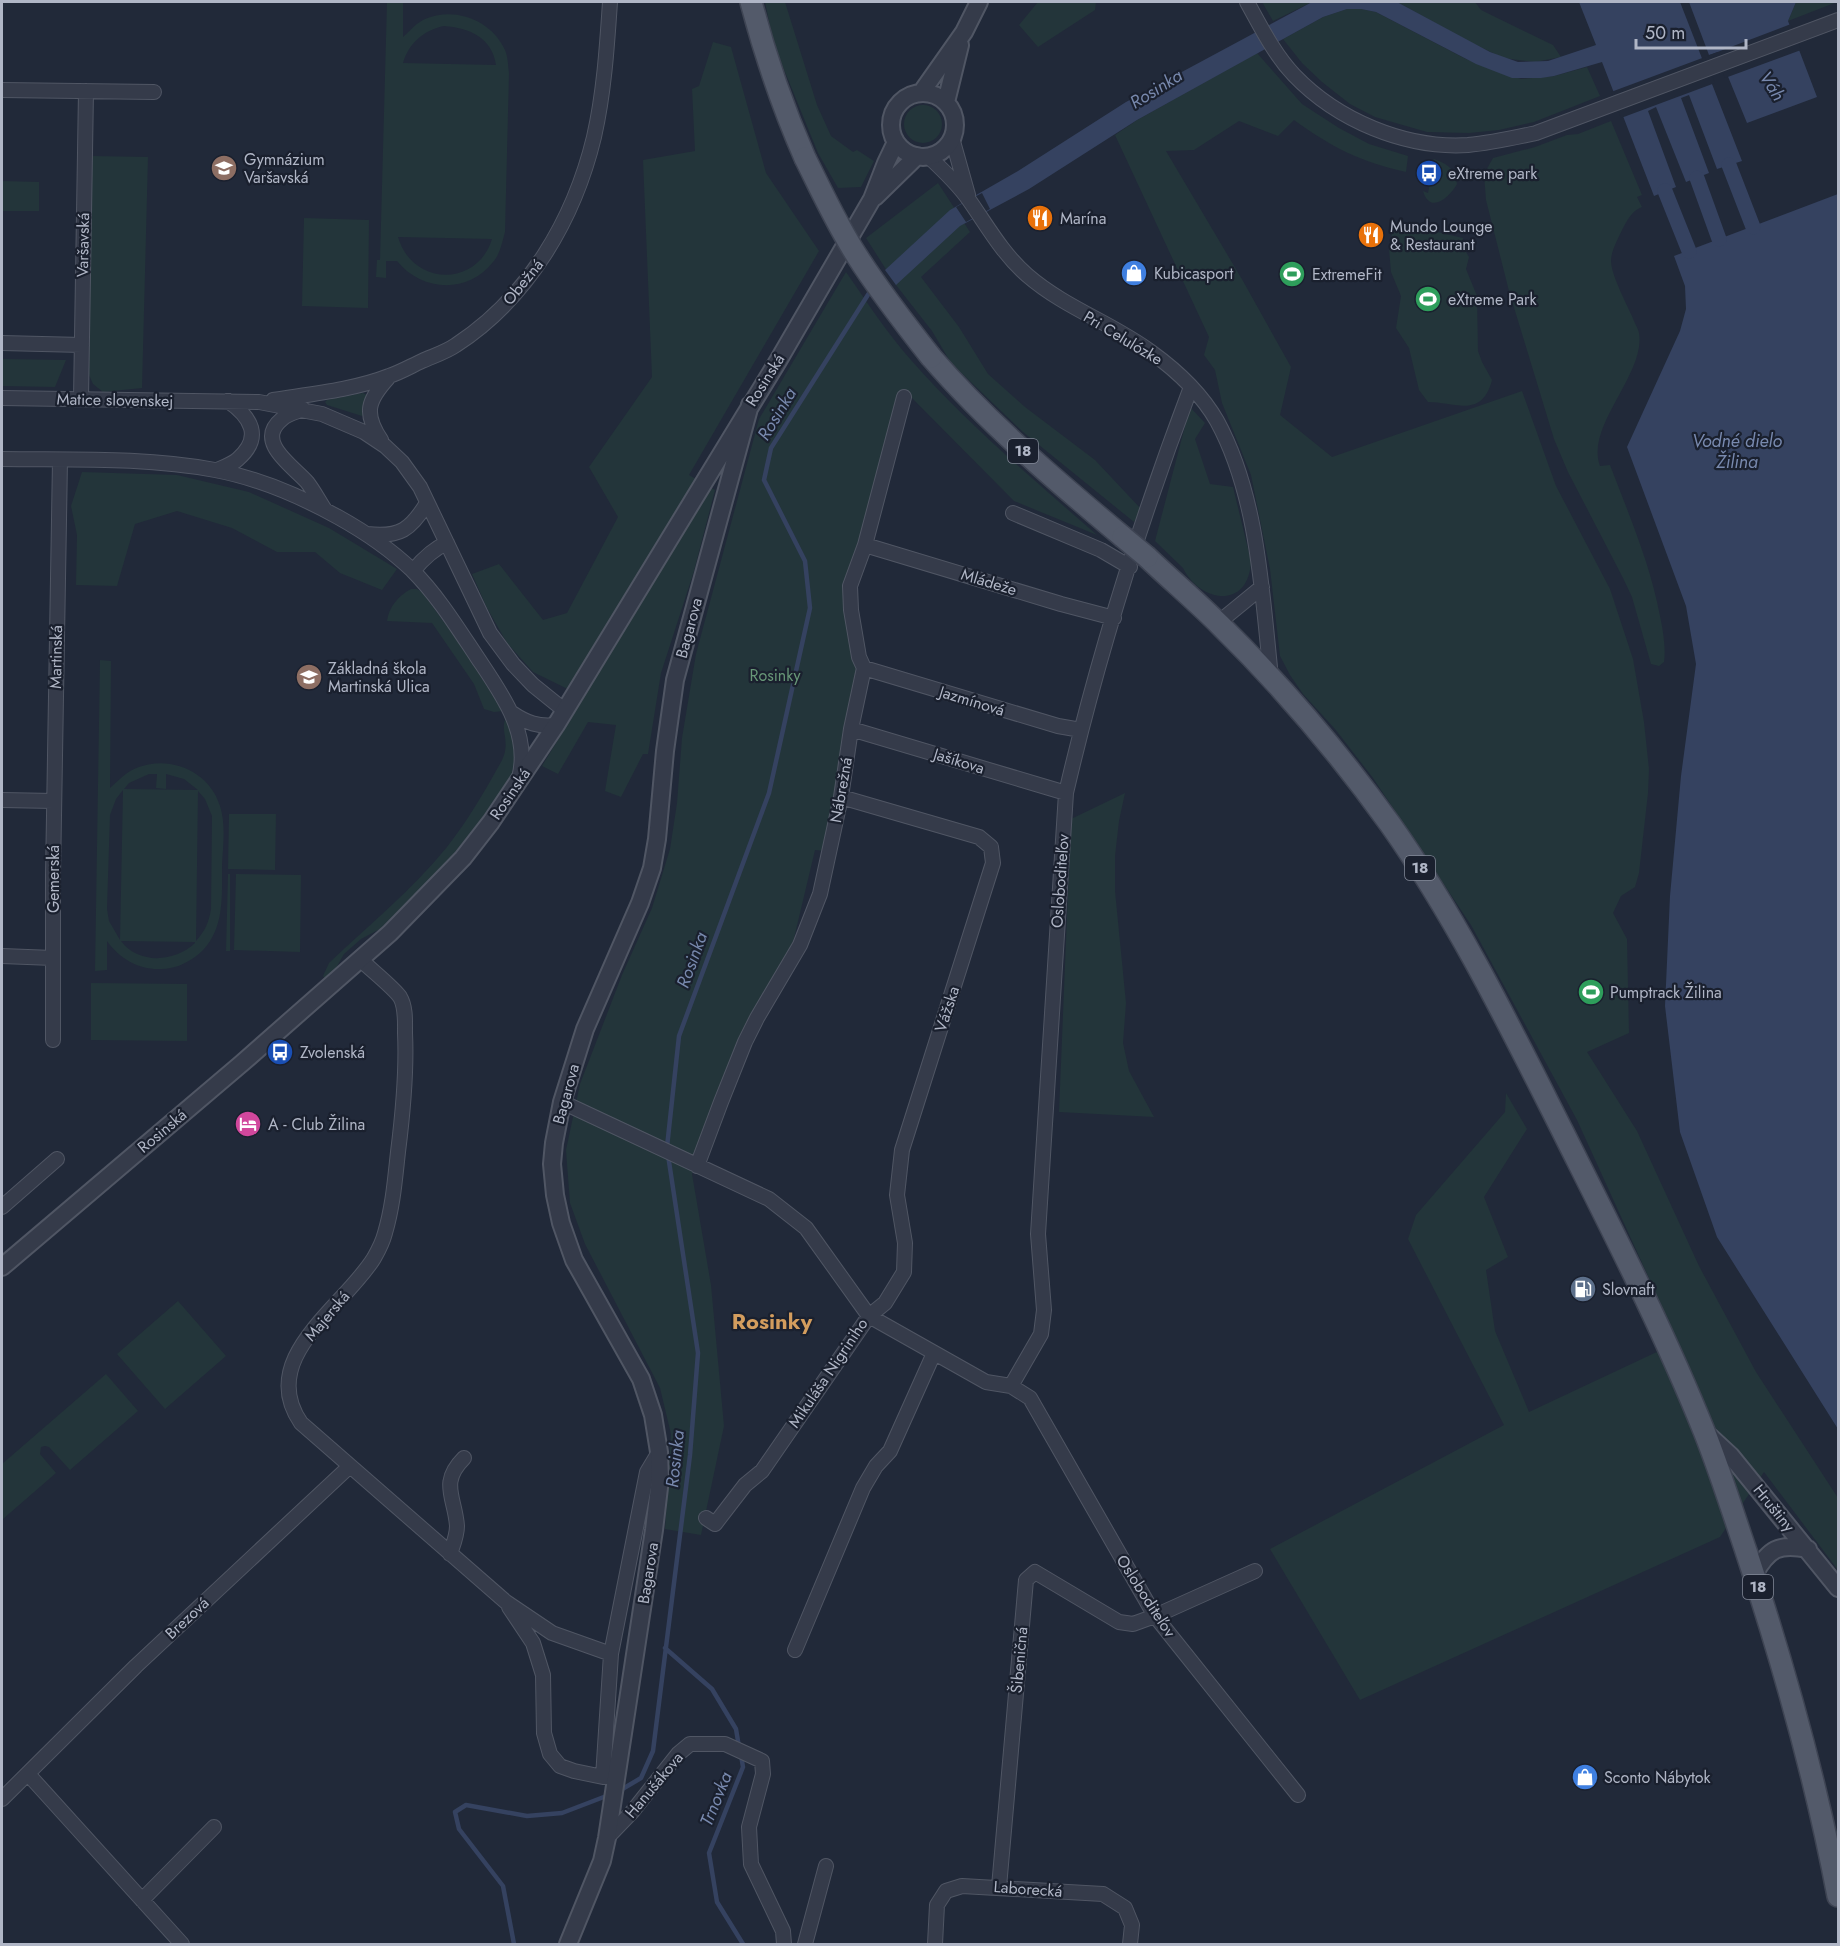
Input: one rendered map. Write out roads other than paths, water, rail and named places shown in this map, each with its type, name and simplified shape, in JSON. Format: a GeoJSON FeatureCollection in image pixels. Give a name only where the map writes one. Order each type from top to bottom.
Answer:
{"type":"FeatureCollection","features":[{"type":"Feature","properties":{"kind":"main road","name":"18"},"geometry":{"type":"LineString","coordinates":[[751,2],[768,60],[805,158],[857,256],[893,310],[961,391],[996,426],[1123,537],[1138,562],[1218,623],[1271,677],[1327,743],[1388,822],[1424,873],[1476,963],[1597,1200],[1675,1363],[1704,1431],[1771,1627],[1804,1745],[1839,1896]]}},
{"type":"Feature","properties":{"kind":"street","name":"Obežná"},"geometry":{"type":"LineString","coordinates":[[259,402],[346,387],[390,376],[454,347],[483,326],[507,304],[522,286],[560,229],[586,168],[605,70],[610,2]]}},
{"type":"Feature","properties":{"kind":"street"},"geometry":{"type":"LineString","coordinates":[[921,93],[964,32],[979,2]]}},
{"type":"Feature","properties":{"kind":"street"},"geometry":{"type":"LineString","coordinates":[[1247,2],[1277,54],[1294,75],[1337,110],[1360,123],[1400,137],[1422,142],[1466,145],[1502,141],[1536,133],[1839,20]]}},
{"type":"Feature","properties":{"kind":"street"},"geometry":{"type":"LineString","coordinates":[[946,102],[964,32]]}},
{"type":"Feature","properties":{"kind":"street"},"geometry":{"type":"LineString","coordinates":[[2,90],[154,92]]}},
{"type":"Feature","properties":{"kind":"street","name":"Varšavská"},"geometry":{"type":"LineString","coordinates":[[81,399],[86,91]]}},
{"type":"Feature","properties":{"kind":"street"},"geometry":{"type":"LineString","coordinates":[[923,157],[939,153],[947,147],[955,129],[955,120],[946,102],[934,95],[921,93],[910,96],[895,110],[891,120],[896,142],[905,151],[923,157],[969,200]]}},
{"type":"Feature","properties":{"kind":"street"},"geometry":{"type":"LineString","coordinates":[[952,138],[969,200]]}},
{"type":"Feature","properties":{"kind":"street","name":"Rosinská"},"geometry":{"type":"LineString","coordinates":[[2,1267],[232,1072],[360,959],[411,912],[463,858],[516,786],[555,725],[750,405],[872,199],[896,142]]}},
{"type":"Feature","properties":{"kind":"street","name":"Rosinská"},"geometry":{"type":"LineString","coordinates":[[872,199],[923,157]]}},
{"type":"Feature","properties":{"kind":"street","name":"Pri Celulózke"},"geometry":{"type":"LineString","coordinates":[[969,200],[997,242],[1028,276],[1080,311],[1149,350],[1175,370],[1216,419],[1238,471],[1251,522],[1262,587],[1271,677]]}},
{"type":"Feature","properties":{"kind":"street"},"geometry":{"type":"LineString","coordinates":[[2,343],[82,345]]}},
{"type":"Feature","properties":{"kind":"street","name":"Matice slovenskej"},"geometry":{"type":"LineString","coordinates":[[385,446],[373,428],[370,404],[376,391],[390,376]]}},
{"type":"Feature","properties":{"kind":"street","name":"Osloboditeľov"},"geometry":{"type":"LineString","coordinates":[[1011,1386],[1041,1334],[1044,1310],[1038,1234],[1066,793],[1081,730],[1114,618],[1138,562],[1171,441],[1191,387]]}},
{"type":"Feature","properties":{"kind":"street","name":"Nábrežná"},"geometry":{"type":"LineString","coordinates":[[697,1166],[746,1042],[757,1018],[800,945],[820,894],[841,797],[851,729],[864,668],[859,657],[851,610],[850,586],[865,545],[904,397]]}},
{"type":"Feature","properties":{"kind":"street","name":"Matice slovenskej"},"geometry":{"type":"LineString","coordinates":[[2,398],[259,402],[303,409],[341,421],[364,432],[385,446],[402,462],[420,487],[490,633],[520,671],[564,710]]}},
{"type":"Feature","properties":{"kind":"street"},"geometry":{"type":"LineString","coordinates":[[217,470],[237,461],[248,448],[252,436],[250,424],[242,411],[228,401]]}},
{"type":"Feature","properties":{"kind":"street","name":"Bagarova"},"geometry":{"type":"LineString","coordinates":[[568,1944],[602,1861],[607,1838],[613,1802],[612,1779],[654,1530],[660,1479],[659,1452],[653,1415],[641,1379],[574,1260],[561,1223],[552,1164],[554,1143],[562,1102],[585,1029],[640,903],[652,868],[657,839],[664,751],[675,680],[750,405]]}},
{"type":"Feature","properties":{"kind":"street"},"geometry":{"type":"LineString","coordinates":[[303,409],[282,418],[272,437],[277,452],[308,483],[326,510]]}},
{"type":"Feature","properties":{"kind":"street"},"geometry":{"type":"LineString","coordinates":[[2,459],[161,463],[217,470],[253,479],[290,493],[326,510],[365,533],[390,550],[413,571],[439,602],[496,686],[512,713],[520,741],[522,764],[516,786]]}},
{"type":"Feature","properties":{"kind":"street","name":"Martinská"},"geometry":{"type":"LineString","coordinates":[[54,801],[60,460]]}},
{"type":"Feature","properties":{"kind":"street"},"geometry":{"type":"LineString","coordinates":[[365,533],[383,536],[398,533],[417,519],[427,502]]}},
{"type":"Feature","properties":{"kind":"street"},"geometry":{"type":"LineString","coordinates":[[1013,513],[1101,550],[1138,562]]}},
{"type":"Feature","properties":{"kind":"street"},"geometry":{"type":"LineString","coordinates":[[413,571],[420,562],[447,543]]}},
{"type":"Feature","properties":{"kind":"street","name":"Mládeže"},"geometry":{"type":"LineString","coordinates":[[865,545],[1114,618]]}},
{"type":"Feature","properties":{"kind":"street"},"geometry":{"type":"LineString","coordinates":[[1218,623],[1262,587]]}},
{"type":"Feature","properties":{"kind":"street","name":"Jazmínová"},"geometry":{"type":"LineString","coordinates":[[864,668],[1058,726],[1081,730]]}},
{"type":"Feature","properties":{"kind":"street"},"geometry":{"type":"LineString","coordinates":[[512,713],[528,723],[543,726],[555,725]]}},
{"type":"Feature","properties":{"kind":"street","name":"Jašíkova"},"geometry":{"type":"LineString","coordinates":[[851,729],[1066,793]]}},
{"type":"Feature","properties":{"kind":"street","name":"Vážska"},"geometry":{"type":"LineString","coordinates":[[841,797],[979,837],[991,847],[993,863],[902,1150],[897,1195],[905,1243],[904,1272],[885,1303],[869,1316]]}},
{"type":"Feature","properties":{"kind":"street"},"geometry":{"type":"LineString","coordinates":[[2,800],[54,801]]}},
{"type":"Feature","properties":{"kind":"street","name":"Gemerská"},"geometry":{"type":"LineString","coordinates":[[53,1040],[54,801]]}},
{"type":"Feature","properties":{"kind":"street"},"geometry":{"type":"LineString","coordinates":[[2,956],[53,958]]}},
{"type":"Feature","properties":{"kind":"street","name":"Majerská"},"geometry":{"type":"LineString","coordinates":[[360,959],[400,997],[404,1009],[406,1080],[393,1196],[385,1235],[374,1258],[358,1280],[312,1330],[293,1361],[288,1378],[290,1398],[298,1418],[506,1602],[552,1633],[611,1654]]}},
{"type":"Feature","properties":{"kind":"street","name":"Mikuláša Nigriniho"},"geometry":{"type":"LineString","coordinates":[[562,1102],[769,1199],[806,1228],[869,1316],[762,1471],[745,1485],[715,1524],[706,1518]]}},
{"type":"Feature","properties":{"kind":"street"},"geometry":{"type":"LineString","coordinates":[[2,1207],[57,1159]]}},
{"type":"Feature","properties":{"kind":"street","name":"Osloboditeľov"},"geometry":{"type":"LineString","coordinates":[[869,1316],[986,1382],[1011,1386],[1030,1398],[1155,1616],[1298,1795]]}},
{"type":"Feature","properties":{"kind":"street"},"geometry":{"type":"LineString","coordinates":[[795,1650],[863,1488],[876,1466],[890,1451],[934,1353]]}},
{"type":"Feature","properties":{"kind":"street","name":"Hruštiny"},"geometry":{"type":"LineString","coordinates":[[1704,1431],[1731,1456],[1839,1588]]}},
{"type":"Feature","properties":{"kind":"street"},"geometry":{"type":"LineString","coordinates":[[612,1779],[611,1654],[647,1472],[659,1452]]}},
{"type":"Feature","properties":{"kind":"street"},"geometry":{"type":"LineString","coordinates":[[450,1554],[457,1524],[451,1498],[450,1480],[454,1467],[464,1458]]}},
{"type":"Feature","properties":{"kind":"street","name":"Brezová"},"geometry":{"type":"LineString","coordinates":[[2,1799],[136,1666],[350,1466]]}},
{"type":"Feature","properties":{"kind":"street"},"geometry":{"type":"LineString","coordinates":[[1754,1574],[1764,1558],[1772,1551],[1783,1546],[1808,1549]]}},
{"type":"Feature","properties":{"kind":"street"},"geometry":{"type":"LineString","coordinates":[[1155,1616],[1255,1571]]}},
{"type":"Feature","properties":{"kind":"street","name":"Šibeničná"},"geometry":{"type":"LineString","coordinates":[[999,1887],[1026,1580],[1035,1572],[1119,1622],[1133,1624],[1155,1616]]}},
{"type":"Feature","properties":{"kind":"street","name":"Majerská"},"geometry":{"type":"LineString","coordinates":[[506,1602],[533,1643],[543,1675],[544,1733],[550,1754],[560,1766],[612,1779]]}},
{"type":"Feature","properties":{"kind":"street","name":"Hanušákova"},"geometry":{"type":"LineString","coordinates":[[607,1838],[632,1812],[678,1754],[690,1744],[725,1744],[762,1761],[763,1774],[749,1827],[751,1864],[783,1931],[784,1944]]}},
{"type":"Feature","properties":{"kind":"street"},"geometry":{"type":"LineString","coordinates":[[28,1774],[182,1944]]}},
{"type":"Feature","properties":{"kind":"street"},"geometry":{"type":"LineString","coordinates":[[142,1900],[214,1827]]}},
{"type":"Feature","properties":{"kind":"street"},"geometry":{"type":"LineString","coordinates":[[805,1944],[826,1866]]}},
{"type":"Feature","properties":{"kind":"street","name":"Laborecká"},"geometry":{"type":"LineString","coordinates":[[935,1944],[937,1905],[946,1891],[962,1886],[1103,1894],[1125,1908],[1132,1925],[1130,1944]]}},
{"type":"Feature","properties":{"kind":"water"},"geometry":{"type":"Polygon","coordinates":[[[1312,2],[1397,2],[1490,52],[1518,62],[1548,61],[1596,45],[1579,2],[1680,2],[1742,161],[1717,169],[1689,95],[1681,98],[1709,173],[1686,182],[1656,107],[1648,111],[1676,187],[1654,196],[1602,62],[1554,76],[1512,78],[1476,64],[1376,12],[1347,9],[1323,17],[1137,120],[1029,189],[960,226],[896,285],[885,270],[950,210],[1018,171],[1126,102],[1312,2]]]}},
{"type":"Feature","properties":{"kind":"water","name":"Váh"},"geometry":{"type":"Polygon","coordinates":[[[1689,2],[1796,2],[1788,21],[1817,97],[1747,123],[1718,52],[1709,55],[1689,2]]]}},
{"type":"Feature","properties":{"kind":"water","name":"Vodné dielo Žilina"},"geometry":{"type":"Polygon","coordinates":[[[1838,194],[1838,1429],[1717,1237],[1680,1132],[1665,1006],[1670,896],[1681,776],[1696,664],[1686,606],[1627,447],[1680,331],[1686,309],[1685,286],[1674,256],[1838,194]]]}},
{"type":"Feature","properties":{"kind":"waterway"},"geometry":{"type":"LineString","coordinates":[[1729,165],[1753,227]]}},
{"type":"Feature","properties":{"kind":"waterway"},"geometry":{"type":"LineString","coordinates":[[1697,178],[1719,239]]}},
{"type":"Feature","properties":{"kind":"waterway"},"geometry":{"type":"LineString","coordinates":[[1665,191],[1689,251]]}},
{"type":"Feature","properties":{"kind":"waterway","name":"Rosinka"},"geometry":{"type":"LineString","coordinates":[[667,1147],[679,1036],[769,793],[810,608],[805,561],[764,480],[771,448],[871,290]]}},
{"type":"Feature","properties":{"kind":"waterway","name":"Rosinka"},"geometry":{"type":"LineString","coordinates":[[619,1791],[641,1778],[653,1751],[690,1455],[698,1353],[668,1155]]}},
{"type":"Feature","properties":{"kind":"waterway","name":"Trnovka"},"geometry":{"type":"LineString","coordinates":[[665,1648],[712,1689],[736,1729],[739,1747]]}},
{"type":"Feature","properties":{"kind":"waterway","name":"Trnovka"},"geometry":{"type":"LineString","coordinates":[[741,1755],[743,1767],[709,1853],[717,1902],[743,1944]]}},
{"type":"Feature","properties":{"kind":"waterway","name":"Rosinka"},"geometry":{"type":"LineString","coordinates":[[514,1944],[503,1886],[459,1829],[455,1812],[466,1805],[527,1816],[562,1813],[609,1795]]}},
{"type":"Feature","properties":{"kind":"place","name":"Gymnázium Varšavská"},"geometry":{"type":"Point","coordinates":[224,168]}},
{"type":"Feature","properties":{"kind":"place","name":"eXtreme park"},"geometry":{"type":"Point","coordinates":[1429,173]}},
{"type":"Feature","properties":{"kind":"place","name":"Marína"},"geometry":{"type":"Point","coordinates":[1040,218]}},
{"type":"Feature","properties":{"kind":"place","name":"Mundo Lounge & Restaurant"},"geometry":{"type":"Point","coordinates":[1371,235]}},
{"type":"Feature","properties":{"kind":"place","name":"Kubicasport"},"geometry":{"type":"Point","coordinates":[1134,273]}},
{"type":"Feature","properties":{"kind":"place","name":"ExtremeFit"},"geometry":{"type":"Point","coordinates":[1292,274]}},
{"type":"Feature","properties":{"kind":"place","name":"eXtreme Park"},"geometry":{"type":"Point","coordinates":[1428,299]}},
{"type":"Feature","properties":{"kind":"place","name":"Základná škola Martinská Ulica"},"geometry":{"type":"Point","coordinates":[309,677]}},
{"type":"Feature","properties":{"kind":"place","name":"Pumptrack Žilina"},"geometry":{"type":"Point","coordinates":[1591,992]}},
{"type":"Feature","properties":{"kind":"place","name":"Zvolenská"},"geometry":{"type":"Point","coordinates":[280,1052]}},
{"type":"Feature","properties":{"kind":"place","name":"A - Club Žilina"},"geometry":{"type":"Point","coordinates":[248,1124]}},
{"type":"Feature","properties":{"kind":"place","name":"Slovnaft"},"geometry":{"type":"Point","coordinates":[1583,1289]}},
{"type":"Feature","properties":{"kind":"place","name":"Sconto Nábytok"},"geometry":{"type":"Point","coordinates":[1585,1777]}},
{"type":"Feature","properties":{"kind":"district","name":"Rosinky"},"geometry":{"type":"Point","coordinates":[772,1321]}}]}
